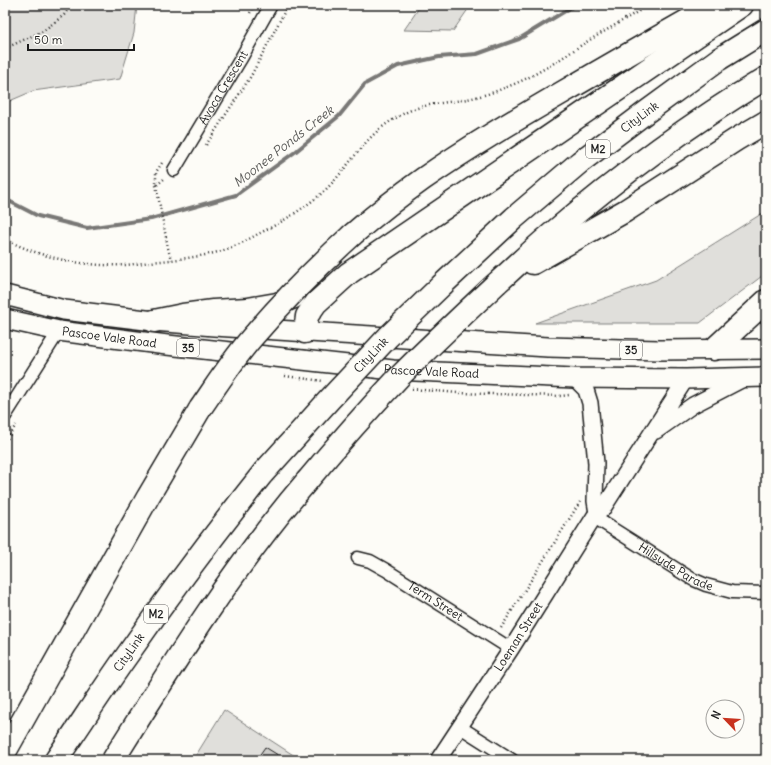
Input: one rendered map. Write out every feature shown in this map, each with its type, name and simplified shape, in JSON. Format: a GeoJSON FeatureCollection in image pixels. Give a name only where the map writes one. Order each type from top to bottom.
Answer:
{"type":"FeatureCollection","features":[{"type":"Feature","properties":{"kind":"highway"},"geometry":{"type":"LineString","coordinates":[[5,752],[148,497],[200,409],[227,369],[255,334],[312,272],[384,208],[424,178],[473,146],[715,5]]}},
{"type":"Feature","properties":{"kind":"highway"},"geometry":{"type":"LineString","coordinates":[[305,332],[307,316],[316,303],[349,273],[742,5]]}},
{"type":"Feature","properties":{"kind":"highway","name":"CityLink"},"geometry":{"type":"LineString","coordinates":[[56,760],[128,654],[226,519],[263,473],[388,337],[514,218],[580,162],[720,59],[766,30]]}},
{"type":"Feature","properties":{"kind":"highway"},"geometry":{"type":"LineString","coordinates":[[113,760],[163,679],[212,606],[281,510],[400,377],[449,328],[548,237],[643,160],[673,138],[766,78]]}},
{"type":"Feature","properties":{"kind":"highway"},"geometry":{"type":"LineString","coordinates":[[497,283],[625,211],[766,122]]}},
{"type":"Feature","properties":{"kind":"highway"},"geometry":{"type":"LineString","coordinates":[[154,321],[183,315],[213,311],[248,309],[277,304],[349,273]]}},
{"type":"Feature","properties":{"kind":"highway"},"geometry":{"type":"LineString","coordinates":[[714,349],[766,301]]}},
{"type":"Feature","properties":{"kind":"main road","name":"Pascoe Vale Road"},"geometry":{"type":"LineString","coordinates":[[5,295],[64,310],[154,321],[214,326],[548,347],[659,350],[766,349]]}},
{"type":"Feature","properties":{"kind":"main road","name":"Pascoe Vale Road"},"geometry":{"type":"LineString","coordinates":[[5,319],[59,330],[167,345],[318,363],[573,386],[686,379],[766,377]]}},
{"type":"Feature","properties":{"kind":"main road"},"geometry":{"type":"LineString","coordinates":[[305,332],[318,363]]}},
{"type":"Feature","properties":{"kind":"main road"},"geometry":{"type":"LineString","coordinates":[[686,379],[714,349]]}},
{"type":"Feature","properties":{"kind":"street","name":"Avoca Crescent"},"geometry":{"type":"LineString","coordinates":[[174,170],[271,5]]}},
{"type":"Feature","properties":{"kind":"street"},"geometry":{"type":"LineString","coordinates":[[5,416],[59,330]]}},
{"type":"Feature","properties":{"kind":"street"},"geometry":{"type":"LineString","coordinates":[[651,434],[693,405],[746,378]]}},
{"type":"Feature","properties":{"kind":"street","name":"Loeman Street"},"geometry":{"type":"LineString","coordinates":[[438,760],[596,515],[602,510],[686,379]]}},
{"type":"Feature","properties":{"kind":"street"},"geometry":{"type":"LineString","coordinates":[[573,386],[586,390],[590,403],[596,463],[596,515]]}},
{"type":"Feature","properties":{"kind":"street","name":"Hillsyde Parade"},"geometry":{"type":"LineString","coordinates":[[596,515],[692,579],[706,585],[732,592],[766,593]]}},
{"type":"Feature","properties":{"kind":"street","name":"Term Street"},"geometry":{"type":"LineString","coordinates":[[358,558],[370,561],[386,570],[511,649]]}},
{"type":"Feature","properties":{"kind":"street"},"geometry":{"type":"LineString","coordinates":[[460,727],[512,760]]}},
{"type":"Feature","properties":{"kind":"path"},"geometry":{"type":"LineString","coordinates":[[5,48],[43,32],[64,15],[71,5]]}},
{"type":"Feature","properties":{"kind":"path"},"geometry":{"type":"LineString","coordinates":[[206,145],[251,76],[288,5]]}},
{"type":"Feature","properties":{"kind":"path"},"geometry":{"type":"LineString","coordinates":[[5,239],[39,254],[72,262],[100,265],[124,265],[171,260],[220,251],[246,241],[276,225],[304,207],[339,175],[358,151],[376,133],[392,120],[409,111],[475,97],[505,88],[548,67],[649,5]]}},
{"type":"Feature","properties":{"kind":"path"},"geometry":{"type":"LineString","coordinates":[[156,185],[171,260]]}},
{"type":"Feature","properties":{"kind":"path"},"geometry":{"type":"LineString","coordinates":[[281,376],[324,381]]}},
{"type":"Feature","properties":{"kind":"path"},"geometry":{"type":"LineString","coordinates":[[411,389],[458,393],[561,396],[573,386]]}},
{"type":"Feature","properties":{"kind":"path"},"geometry":{"type":"LineString","coordinates":[[494,638],[584,496]]}},
{"type":"Feature","properties":{"kind":"shaded area"},"geometry":{"type":"Polygon","coordinates":[[[5,5],[137,5],[134,33],[120,79],[33,91],[5,103],[5,5]]]}},
{"type":"Feature","properties":{"kind":"shaded area"},"geometry":{"type":"Polygon","coordinates":[[[421,5],[471,5],[453,31],[404,30],[421,5]]]}},
{"type":"Feature","properties":{"kind":"shaded area"},"geometry":{"type":"Polygon","coordinates":[[[766,211],[766,273],[700,323],[535,323],[656,280],[766,211]]]}},
{"type":"Feature","properties":{"kind":"shaded area"},"geometry":{"type":"Polygon","coordinates":[[[224,710],[301,760],[193,760],[224,710]]]}},
{"type":"Feature","properties":{"kind":"building"},"geometry":{"type":"Polygon","coordinates":[[[265,747],[286,760],[256,760],[265,747]]]}},
{"type":"Feature","properties":{"kind":"waterway","name":"Moonee Ponds Creek"},"geometry":{"type":"LineString","coordinates":[[5,199],[38,216],[87,228],[151,219],[236,195],[295,152],[339,116],[365,84],[398,66],[439,57],[477,54],[519,39],[575,5]]}}]}
